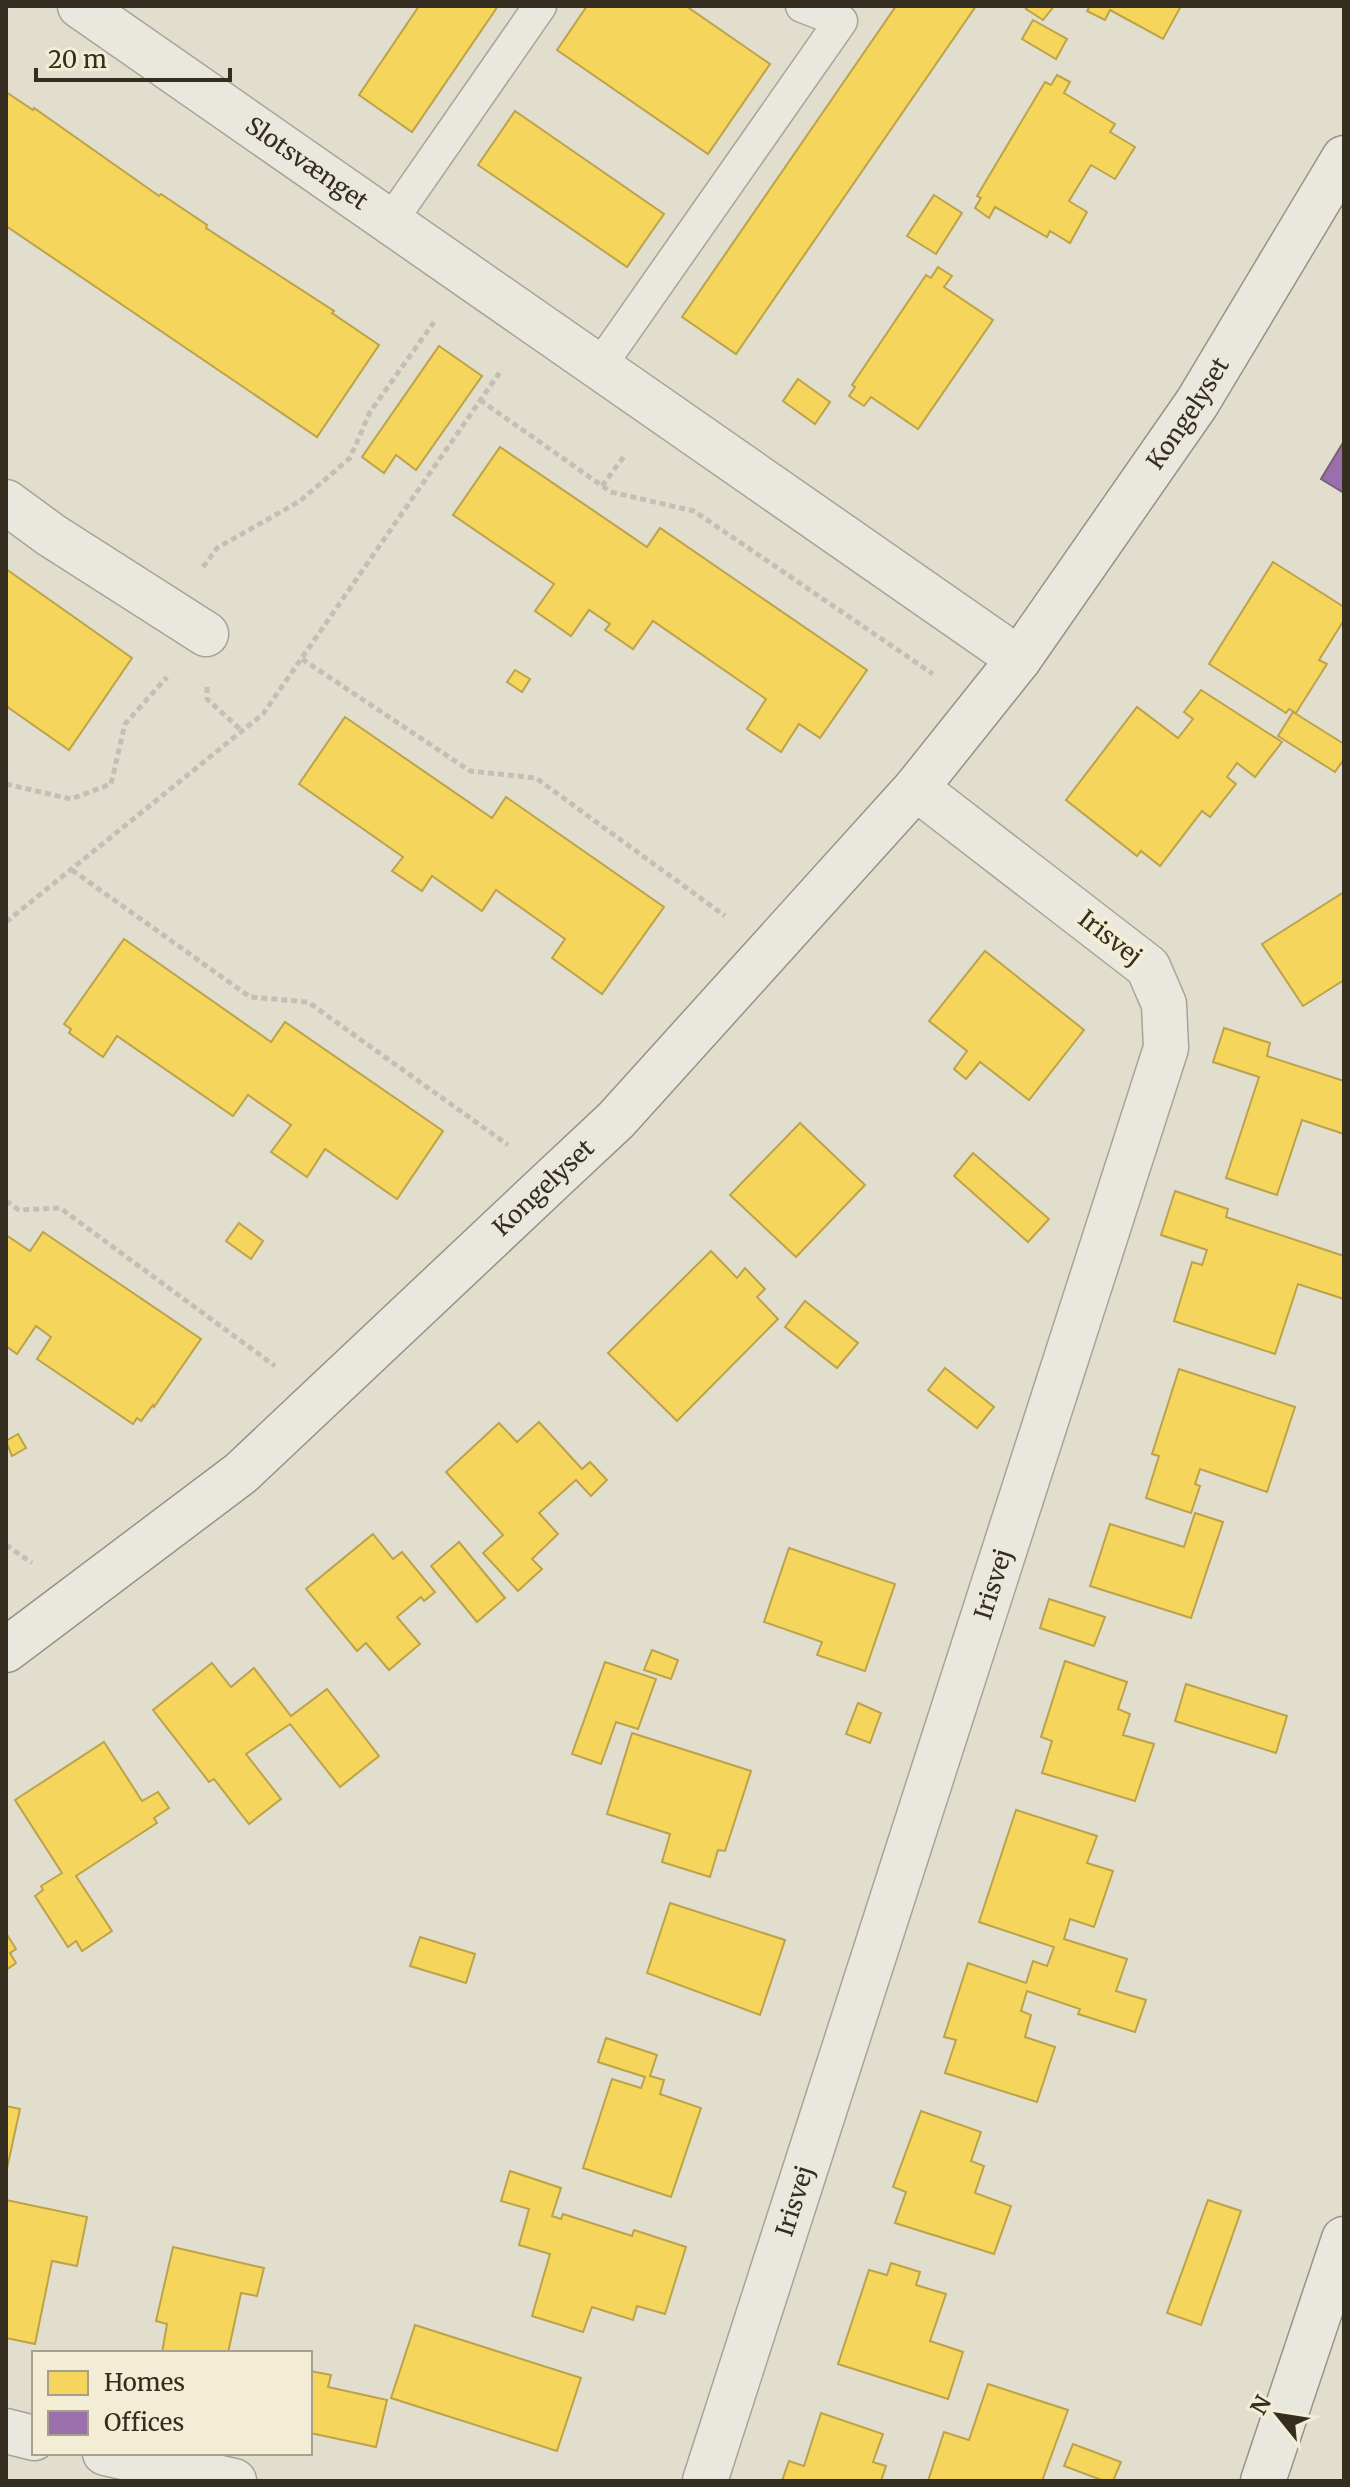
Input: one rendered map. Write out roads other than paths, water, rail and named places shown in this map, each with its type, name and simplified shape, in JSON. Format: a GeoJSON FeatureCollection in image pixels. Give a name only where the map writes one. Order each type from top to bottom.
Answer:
{"type":"FeatureCollection","features":[{"type":"Feature","properties":{"kind":"street","name":"Slotsvænget"},"geometry":{"type":"LineString","coordinates":[[80,6],[599,367]]}},
{"type":"Feature","properties":{"kind":"street","name":"Kongelyset"},"geometry":{"type":"LineString","coordinates":[[6,1650],[241,1473],[616,1120],[916,788],[1019,659],[1197,403],[1344,158]]}},
{"type":"Feature","properties":{"kind":"street"},"geometry":{"type":"LineString","coordinates":[[599,367],[1019,659]]}},
{"type":"Feature","properties":{"kind":"street"},"geometry":{"type":"LineString","coordinates":[[6,502],[51,535],[188,623]]}},
{"type":"Feature","properties":{"kind":"street","name":"Irisvej"},"geometry":{"type":"LineString","coordinates":[[705,2481],[1166,1048],[1164,1004],[1148,967],[916,788]]}},
{"type":"Feature","properties":{"kind":"street"},"geometry":{"type":"LineString","coordinates":[[1263,2481],[1344,2239]]}},
{"type":"Feature","properties":{"kind":"street"},"geometry":{"type":"LineString","coordinates":[[6,2431],[32,2438]]}},
{"type":"Feature","properties":{"kind":"street"},"geometry":{"type":"LineString","coordinates":[[114,2455],[234,2481]]}},
{"type":"Feature","properties":{"kind":"lane"},"geometry":{"type":"LineString","coordinates":[[390,222],[540,6]]}},
{"type":"Feature","properties":{"kind":"lane"},"geometry":{"type":"LineString","coordinates":[[599,367],[841,21],[802,6]]}}]}
